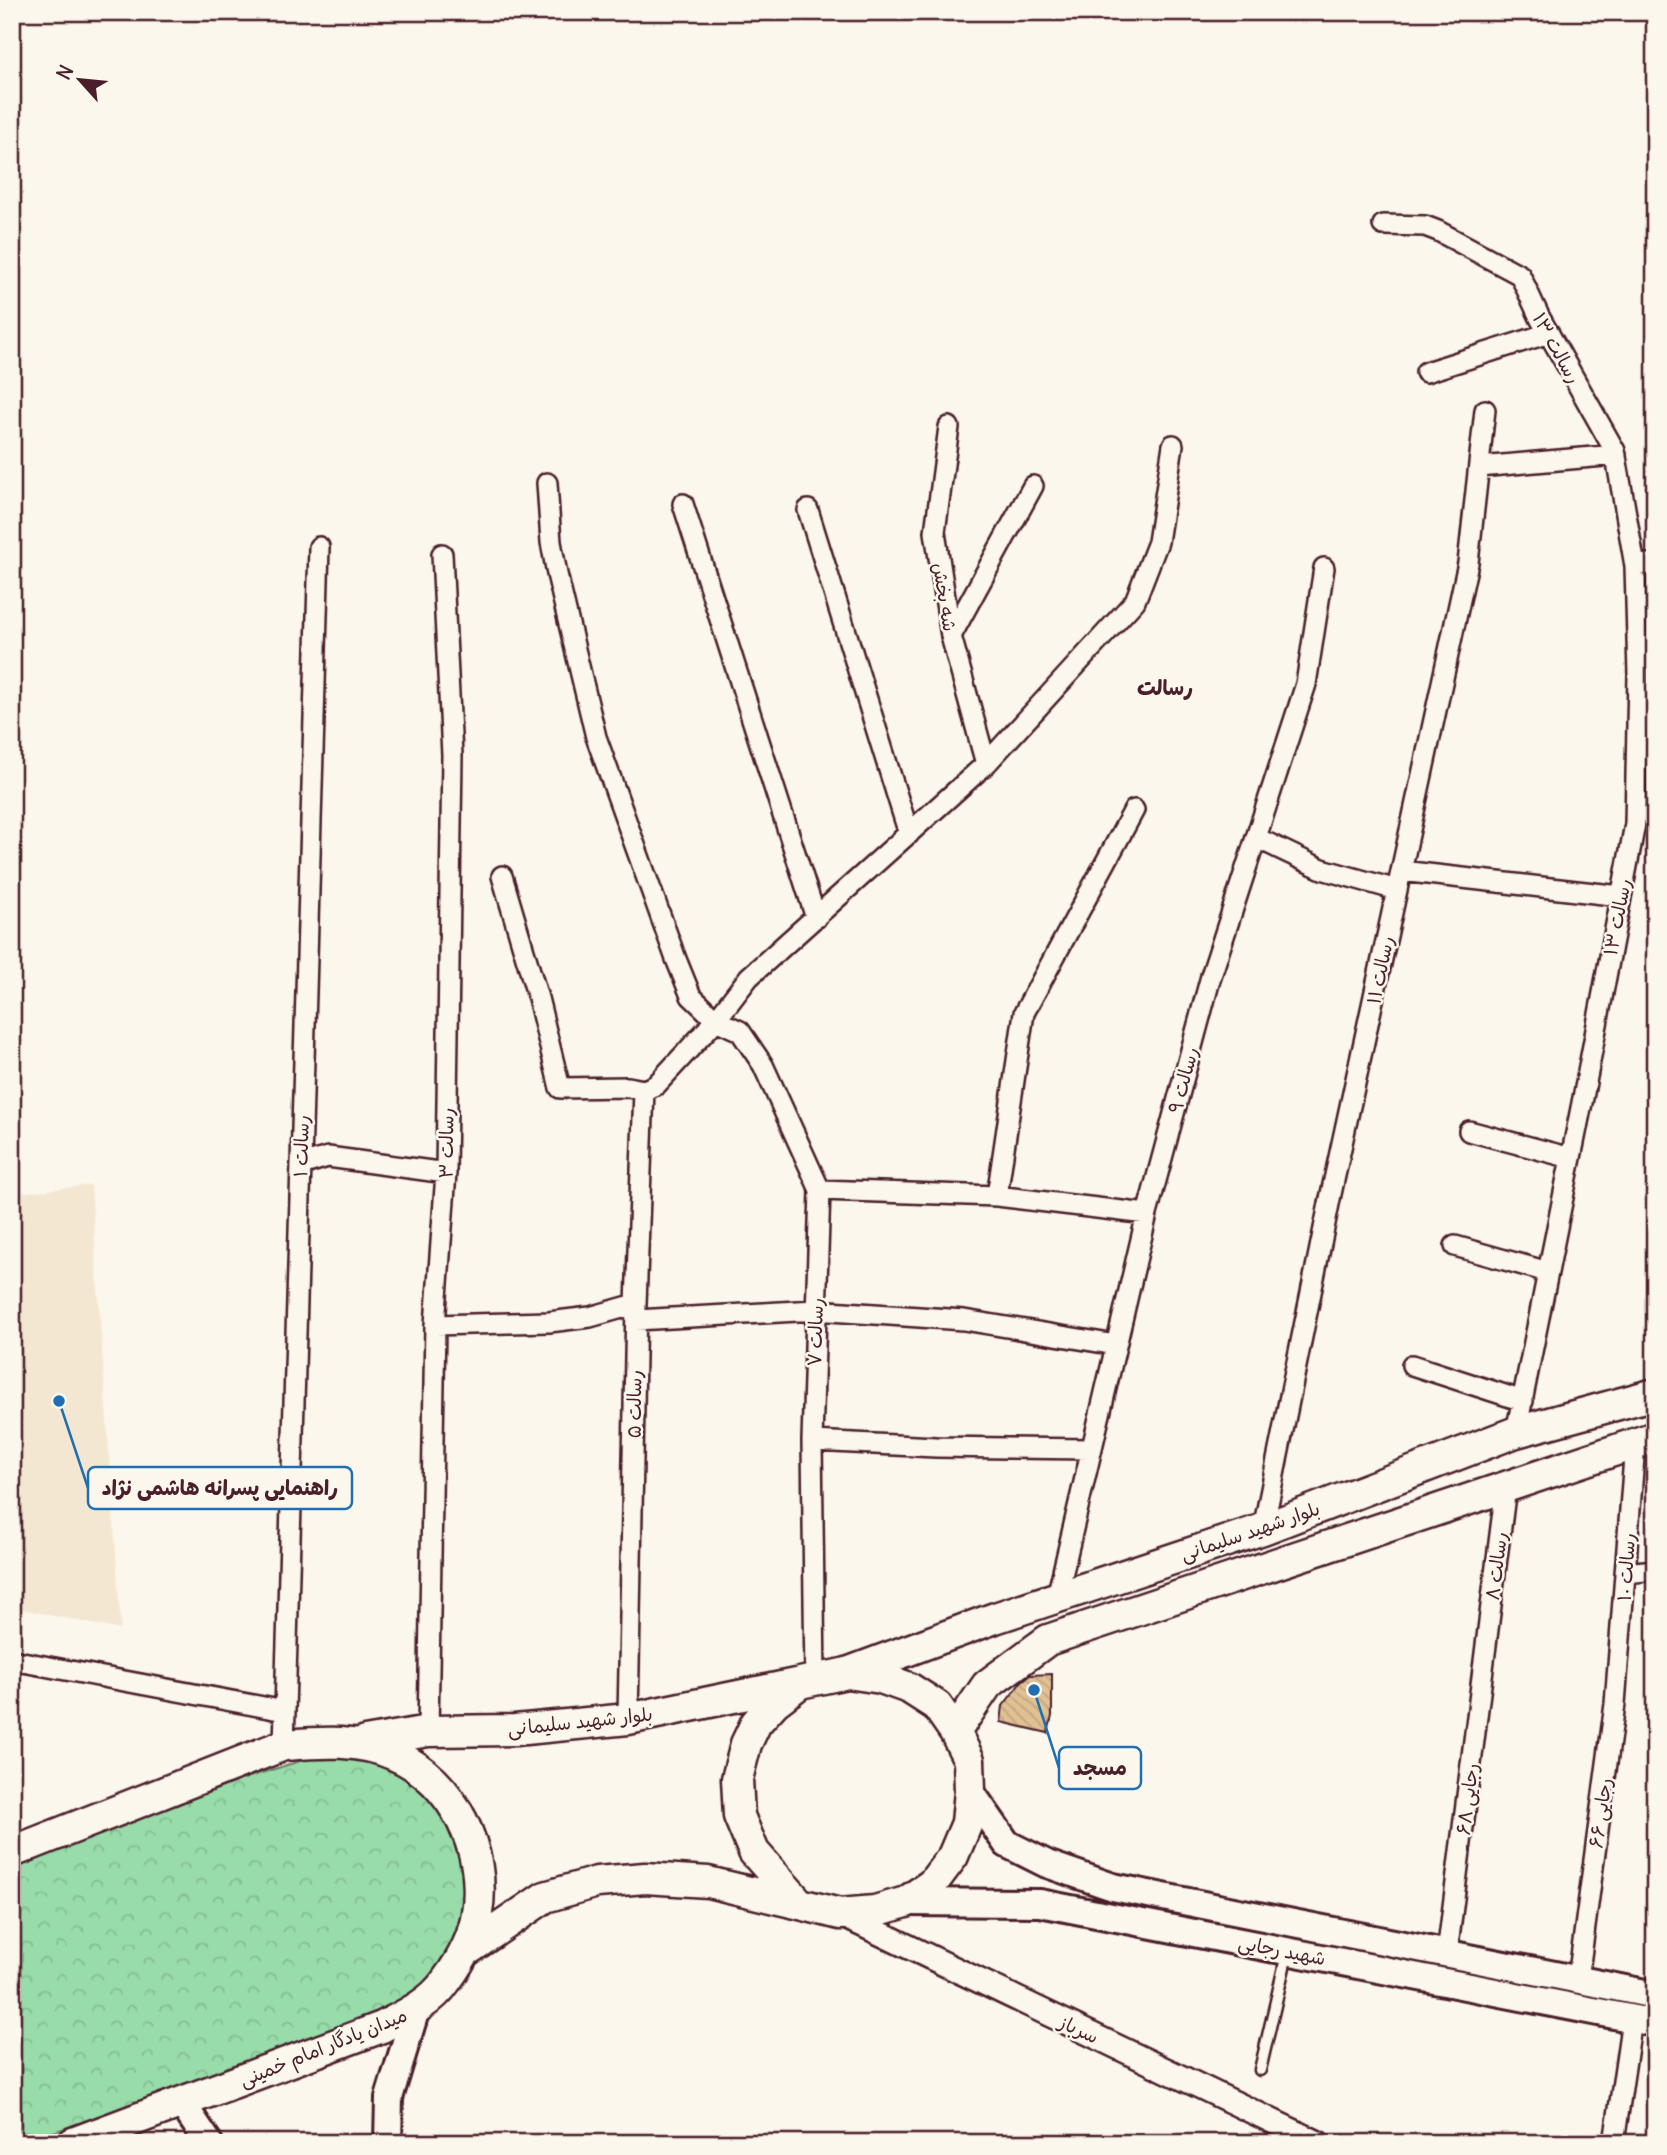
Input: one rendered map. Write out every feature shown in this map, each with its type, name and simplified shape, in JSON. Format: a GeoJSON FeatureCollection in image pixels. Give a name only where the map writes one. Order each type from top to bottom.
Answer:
{"type":"FeatureCollection","features":[{"type":"Feature","properties":{"kind":"main road","name":"بلوار شهید سلیمانی"},"geometry":{"type":"LineString","coordinates":[[847,1674],[995,1618],[1263,1529],[1516,1433],[1655,1394]]}},
{"type":"Feature","properties":{"kind":"main road","name":"بلوار شهید سلیمانی"},"geometry":{"type":"LineString","coordinates":[[955,1732],[987,1685],[1048,1640],[1645,1441]]}},
{"type":"Feature","properties":{"kind":"main road"},"geometry":{"type":"LineString","coordinates":[[466,1951],[545,1897],[597,1882],[645,1878],[708,1882],[840,1914],[875,1911],[906,1902],[932,1884],[953,1856],[967,1823],[971,1791],[969,1760],[955,1732],[937,1706],[909,1688],[881,1678],[847,1674],[807,1681],[775,1702],[756,1723],[746,1744],[737,1779],[739,1816],[754,1852],[800,1904]]}},
{"type":"Feature","properties":{"kind":"main road","name":"بلوار شهید سلیمانی"},"geometry":{"type":"LineString","coordinates":[[359,1743],[428,1731],[515,1730],[628,1719],[807,1681]]}},
{"type":"Feature","properties":{"kind":"main road","name":"میدان یادگار امام خمینی"},"geometry":{"type":"LineString","coordinates":[[12,1852],[284,1745],[359,1743],[396,1755],[428,1776],[454,1804],[471,1838],[479,1876],[477,1914],[466,1951],[445,1983],[416,2009],[382,2027],[73,2143]]}},
{"type":"Feature","properties":{"kind":"main road","name":"شهید رجایی"},"geometry":{"type":"LineString","coordinates":[[971,1791],[1007,1844],[1047,1864],[1113,1887],[1655,1994]]}},
{"type":"Feature","properties":{"kind":"main road","name":"شهید رجایی"},"geometry":{"type":"LineString","coordinates":[[906,1902],[1040,1903],[1643,2021]]}},
{"type":"Feature","properties":{"kind":"main road"},"geometry":{"type":"LineString","coordinates":[[388,2143],[389,2098],[416,2009]]}},
{"type":"Feature","properties":{"kind":"main road"},"geometry":{"type":"LineString","coordinates":[[181,2102],[209,2143]]}},
{"type":"Feature","properties":{"kind":"street","name":"رسالت ۱۳"},"geometry":{"type":"LineString","coordinates":[[1383,225],[1426,226],[1520,275],[1615,455],[1635,566],[1638,675],[1635,824],[1516,1433]]}},
{"type":"Feature","properties":{"kind":"street"},"geometry":{"type":"LineString","coordinates":[[1426,372],[1549,333]]}},
{"type":"Feature","properties":{"kind":"street","name":"رسالت ۱۱"},"geometry":{"type":"LineString","coordinates":[[1263,1529],[1331,1194],[1468,563],[1485,410]]}},
{"type":"Feature","properties":{"kind":"street","name":"شه بخش"},"geometry":{"type":"LineString","coordinates":[[949,427],[935,532],[951,636],[986,764]]}},
{"type":"Feature","properties":{"kind":"street"},"geometry":{"type":"LineString","coordinates":[[502,876],[538,998],[560,1088],[628,1087],[644,1090],[656,1085],[716,1020],[749,977],[986,764],[1135,601],[1158,542],[1173,445]]}},
{"type":"Feature","properties":{"kind":"street"},"geometry":{"type":"LineString","coordinates":[[1479,467],[1615,455]]}},
{"type":"Feature","properties":{"kind":"street","name":"رسالت ۷"},"geometry":{"type":"LineString","coordinates":[[547,483],[551,542],[557,574],[596,737],[676,958],[691,996],[716,1020],[740,1031],[763,1065],[820,1190],[807,1681]]}},
{"type":"Feature","properties":{"kind":"street"},"geometry":{"type":"LineString","coordinates":[[951,636],[1033,486]]}},
{"type":"Feature","properties":{"kind":"street"},"geometry":{"type":"LineString","coordinates":[[683,504],[816,918]]}},
{"type":"Feature","properties":{"kind":"street"},"geometry":{"type":"LineString","coordinates":[[808,510],[909,834]]}},
{"type":"Feature","properties":{"kind":"street","name":"رسالت ۱"},"geometry":{"type":"LineString","coordinates":[[284,1745],[319,547]]}},
{"type":"Feature","properties":{"kind":"street","name":"رسالت ۳"},"geometry":{"type":"LineString","coordinates":[[428,1731],[435,1325],[446,1173],[452,755],[442,554]]}},
{"type":"Feature","properties":{"kind":"street"},"geometry":{"type":"LineString","coordinates":[[1635,566],[1655,563]]}},
{"type":"Feature","properties":{"kind":"street","name":"رسالت ۹"},"geometry":{"type":"LineString","coordinates":[[1057,1597],[1147,1214],[1211,976],[1306,684],[1324,568]]}},
{"type":"Feature","properties":{"kind":"street"},"geometry":{"type":"LineString","coordinates":[[997,1196],[1024,1013],[1133,810]]}},
{"type":"Feature","properties":{"kind":"street"},"geometry":{"type":"LineString","coordinates":[[1635,824],[1655,827]]}},
{"type":"Feature","properties":{"kind":"street"},"geometry":{"type":"LineString","coordinates":[[1256,838],[1322,869],[1399,881],[1621,896]]}},
{"type":"Feature","properties":{"kind":"street","name":"رسالت ۵"},"geometry":{"type":"LineString","coordinates":[[628,1719],[636,1312],[644,1090]]}},
{"type":"Feature","properties":{"kind":"street"},"geometry":{"type":"LineString","coordinates":[[1469,1131],[1571,1158]]}},
{"type":"Feature","properties":{"kind":"street"},"geometry":{"type":"LineString","coordinates":[[301,1165],[328,1157],[446,1173]]}},
{"type":"Feature","properties":{"kind":"street"},"geometry":{"type":"LineString","coordinates":[[820,1190],[997,1196],[1147,1214]]}},
{"type":"Feature","properties":{"kind":"street"},"geometry":{"type":"LineString","coordinates":[[1455,1246],[1548,1272]]}},
{"type":"Feature","properties":{"kind":"street"},"geometry":{"type":"LineString","coordinates":[[435,1325],[550,1322],[636,1312],[815,1310],[964,1320],[1116,1345]]}},
{"type":"Feature","properties":{"kind":"street"},"geometry":{"type":"LineString","coordinates":[[1412,1365],[1522,1401]]}},
{"type":"Feature","properties":{"kind":"street"},"geometry":{"type":"LineString","coordinates":[[812,1441],[936,1447],[1092,1449]]}},
{"type":"Feature","properties":{"kind":"street","name":"رسالت ۱۰"},"geometry":{"type":"LineString","coordinates":[[1619,1647],[1625,1573],[1645,1441]]}},
{"type":"Feature","properties":{"kind":"street","name":"رسالت ۸"},"geometry":{"type":"LineString","coordinates":[[1486,1645],[1506,1487]]}},
{"type":"Feature","properties":{"kind":"street"},"geometry":{"type":"LineString","coordinates":[[1625,1573],[1655,1570]]}},
{"type":"Feature","properties":{"kind":"street","name":"رجایی ۶۸"},"geometry":{"type":"LineString","coordinates":[[1447,1954],[1486,1645]]}},
{"type":"Feature","properties":{"kind":"street","name":"رجایی ۶۶"},"geometry":{"type":"LineString","coordinates":[[1578,1979],[1615,1704],[1619,1647]]}},
{"type":"Feature","properties":{"kind":"street"},"geometry":{"type":"LineString","coordinates":[[12,1660],[285,1711]]}},
{"type":"Feature","properties":{"kind":"street","name":"سرباز"},"geometry":{"type":"LineString","coordinates":[[840,1914],[1318,2143]]}},
{"type":"Feature","properties":{"kind":"street"},"geometry":{"type":"LineString","coordinates":[[1614,2143],[1643,2021]]}},
{"type":"Feature","properties":{"kind":"lane"},"geometry":{"type":"LineString","coordinates":[[1260,2070],[1288,1951]]}},
{"type":"Feature","properties":{"kind":"shaded area"},"geometry":{"type":"Polygon","coordinates":[[[91,1185],[121,1630],[12,1607],[12,1194],[91,1185]]]}},
{"type":"Feature","properties":{"kind":"green space"},"geometry":{"type":"Polygon","coordinates":[[[313,1757],[364,1760],[411,1777],[459,1827],[467,1916],[444,1961],[419,1991],[397,2007],[23,2143],[12,2143],[12,1867],[249,1777],[313,1757]]]}},
{"type":"Feature","properties":{"kind":"building"},"geometry":{"type":"Polygon","coordinates":[[[1052,1674],[1052,1716],[1048,1733],[1001,1722],[1003,1706],[1022,1681],[1030,1675],[1052,1674]]]}},
{"type":"Feature","properties":{"kind":"place","name":"راهنمایی پسرانه هاشمی نژاد"},"geometry":{"type":"Point","coordinates":[59,1401]}},
{"type":"Feature","properties":{"kind":"place","name":"مسجد"},"geometry":{"type":"Point","coordinates":[1034,1690]}},
{"type":"Feature","properties":{"kind":"district","name":"رسالت"},"geometry":{"type":"Point","coordinates":[1165,688]}}]}
